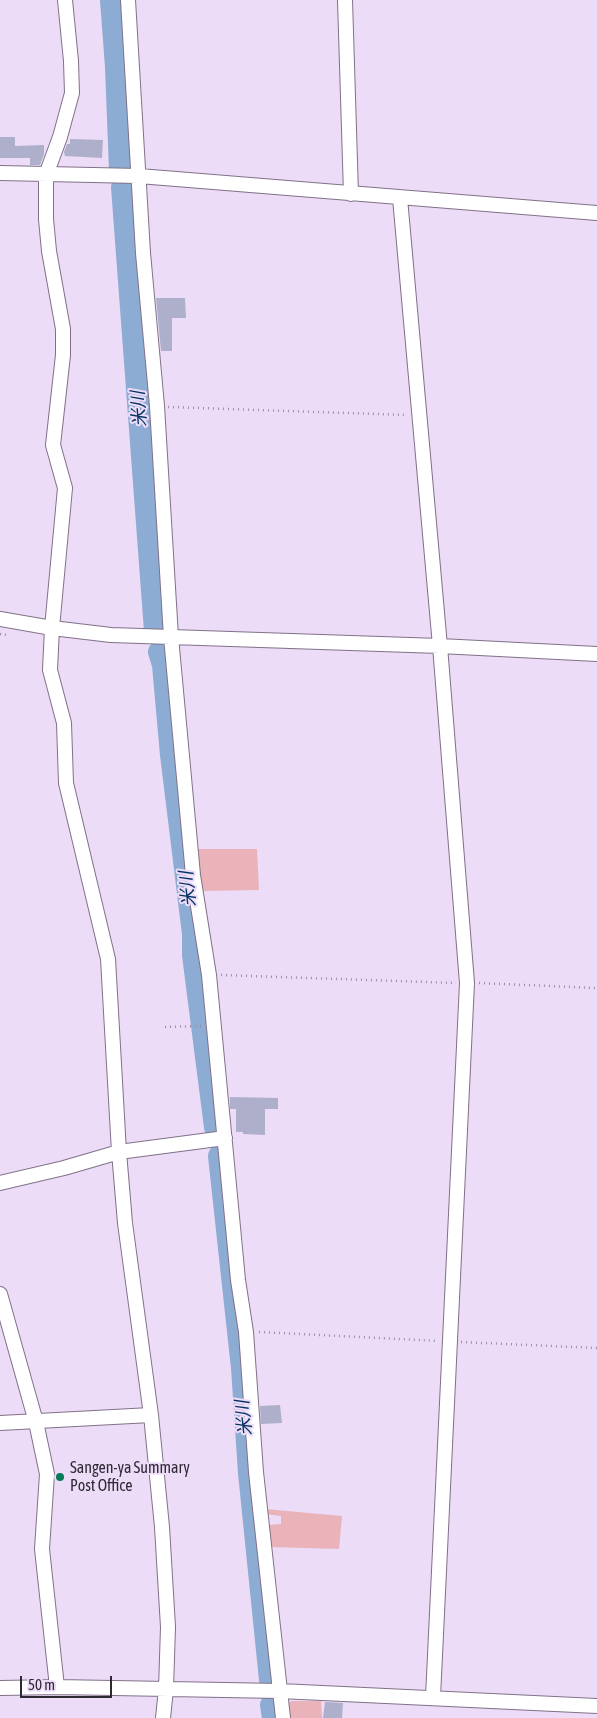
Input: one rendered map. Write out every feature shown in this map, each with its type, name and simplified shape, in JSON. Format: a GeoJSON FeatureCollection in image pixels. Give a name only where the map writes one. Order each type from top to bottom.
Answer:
{"type":"FeatureCollection","features":[{"type":"Feature","properties":{"kind":"street"},"geometry":{"type":"LineString","coordinates":[[65,0],[72,93],[60,137],[46,175],[49,251],[63,329],[64,355],[54,445],[65,488],[50,670],[64,723],[66,783],[108,959],[125,1223],[150,1415],[162,1527],[166,1607],[166,1689],[163,1718]]}},
{"type":"Feature","properties":{"kind":"street"},"geometry":{"type":"LineString","coordinates":[[128,0],[143,253],[156,406],[171,637],[193,875],[209,975],[238,1280],[246,1332],[256,1472],[283,1718]]}},
{"type":"Feature","properties":{"kind":"street"},"geometry":{"type":"LineString","coordinates":[[345,0],[351,194]]}},
{"type":"Feature","properties":{"kind":"street"},"geometry":{"type":"LineString","coordinates":[[0,173],[139,176],[597,213]]}},
{"type":"Feature","properties":{"kind":"street"},"geometry":{"type":"LineString","coordinates":[[400,198],[440,646],[467,983],[433,1697]]}},
{"type":"Feature","properties":{"kind":"street"},"geometry":{"type":"LineString","coordinates":[[0,619],[52,628],[112,635],[440,646],[597,654]]}},
{"type":"Feature","properties":{"kind":"street"},"geometry":{"type":"LineString","coordinates":[[0,1183],[64,1168],[119,1152],[225,1138]]}},
{"type":"Feature","properties":{"kind":"street"},"geometry":{"type":"LineString","coordinates":[[0,1294],[36,1422],[47,1474],[42,1548],[57,1687]]}},
{"type":"Feature","properties":{"kind":"street"},"geometry":{"type":"LineString","coordinates":[[0,1423],[150,1415]]}},
{"type":"Feature","properties":{"kind":"street"},"geometry":{"type":"LineString","coordinates":[[0,1688],[57,1687],[280,1691],[433,1697],[546,1711],[597,1706]]}},
{"type":"Feature","properties":{"kind":"path"},"geometry":{"type":"LineString","coordinates":[[156,406],[419,416]]}},
{"type":"Feature","properties":{"kind":"path"},"geometry":{"type":"LineString","coordinates":[[209,975],[597,988]]}},
{"type":"Feature","properties":{"kind":"path"},"geometry":{"type":"LineString","coordinates":[[165,1026],[199,1026]]}},
{"type":"Feature","properties":{"kind":"path"},"geometry":{"type":"LineString","coordinates":[[246,1332],[597,1348]]}},
{"type":"Feature","properties":{"kind":"shaded area"},"geometry":{"type":"Polygon","coordinates":[[[197,849],[257,849],[259,890],[201,891],[197,849]]]}},
{"type":"Feature","properties":{"kind":"shaded area"},"geometry":{"type":"Polygon","coordinates":[[[265,1509],[342,1516],[339,1549],[271,1547],[268,1525],[281,1524],[281,1516],[266,1514],[265,1509]]]}},
{"type":"Feature","properties":{"kind":"shaded area"},"geometry":{"type":"Polygon","coordinates":[[[292,1701],[321,1701],[322,1718],[286,1718],[287,1703],[292,1701]]]}},
{"type":"Feature","properties":{"kind":"building"},"geometry":{"type":"Polygon","coordinates":[[[0,137],[15,137],[15,146],[44,145],[44,154],[40,165],[30,165],[30,158],[0,158],[0,137]]]}},
{"type":"Feature","properties":{"kind":"building"},"geometry":{"type":"Polygon","coordinates":[[[70,139],[103,140],[102,158],[65,156],[64,152],[67,144],[70,144],[70,139]]]}},
{"type":"Feature","properties":{"kind":"building"},"geometry":{"type":"Polygon","coordinates":[[[156,298],[185,298],[186,318],[172,318],[172,351],[161,351],[156,298]]]}},
{"type":"Feature","properties":{"kind":"building"},"geometry":{"type":"Polygon","coordinates":[[[230,1097],[278,1098],[278,1109],[265,1109],[265,1135],[236,1132],[236,1109],[230,1109],[230,1097]]]}},
{"type":"Feature","properties":{"kind":"building"},"geometry":{"type":"Polygon","coordinates":[[[280,1405],[282,1423],[261,1424],[260,1406],[280,1405]]]}},
{"type":"Feature","properties":{"kind":"building"},"geometry":{"type":"Polygon","coordinates":[[[325,1702],[343,1703],[342,1718],[323,1718],[325,1702]]]}},
{"type":"Feature","properties":{"kind":"waterway","name":"米川"},"geometry":{"type":"LineString","coordinates":[[111,0],[120,170]]}},
{"type":"Feature","properties":{"kind":"waterway","name":"米川"},"geometry":{"type":"LineString","coordinates":[[122,187],[155,631]]}},
{"type":"Feature","properties":{"kind":"waterway","name":"米川"},"geometry":{"type":"LineString","coordinates":[[159,652],[163,665],[171,755],[193,934],[193,955],[215,1127]]}},
{"type":"Feature","properties":{"kind":"waterway","name":"米川"},"geometry":{"type":"LineString","coordinates":[[219,1156],[242,1368],[249,1473],[270,1680]]}},
{"type":"Feature","properties":{"kind":"waterway","name":"米川"},"geometry":{"type":"LineString","coordinates":[[271,1705],[273,1718]]}},
{"type":"Feature","properties":{"kind":"place","name":"Sangen-ya Summary Post Office"},"geometry":{"type":"Point","coordinates":[60,1477]}}]}
